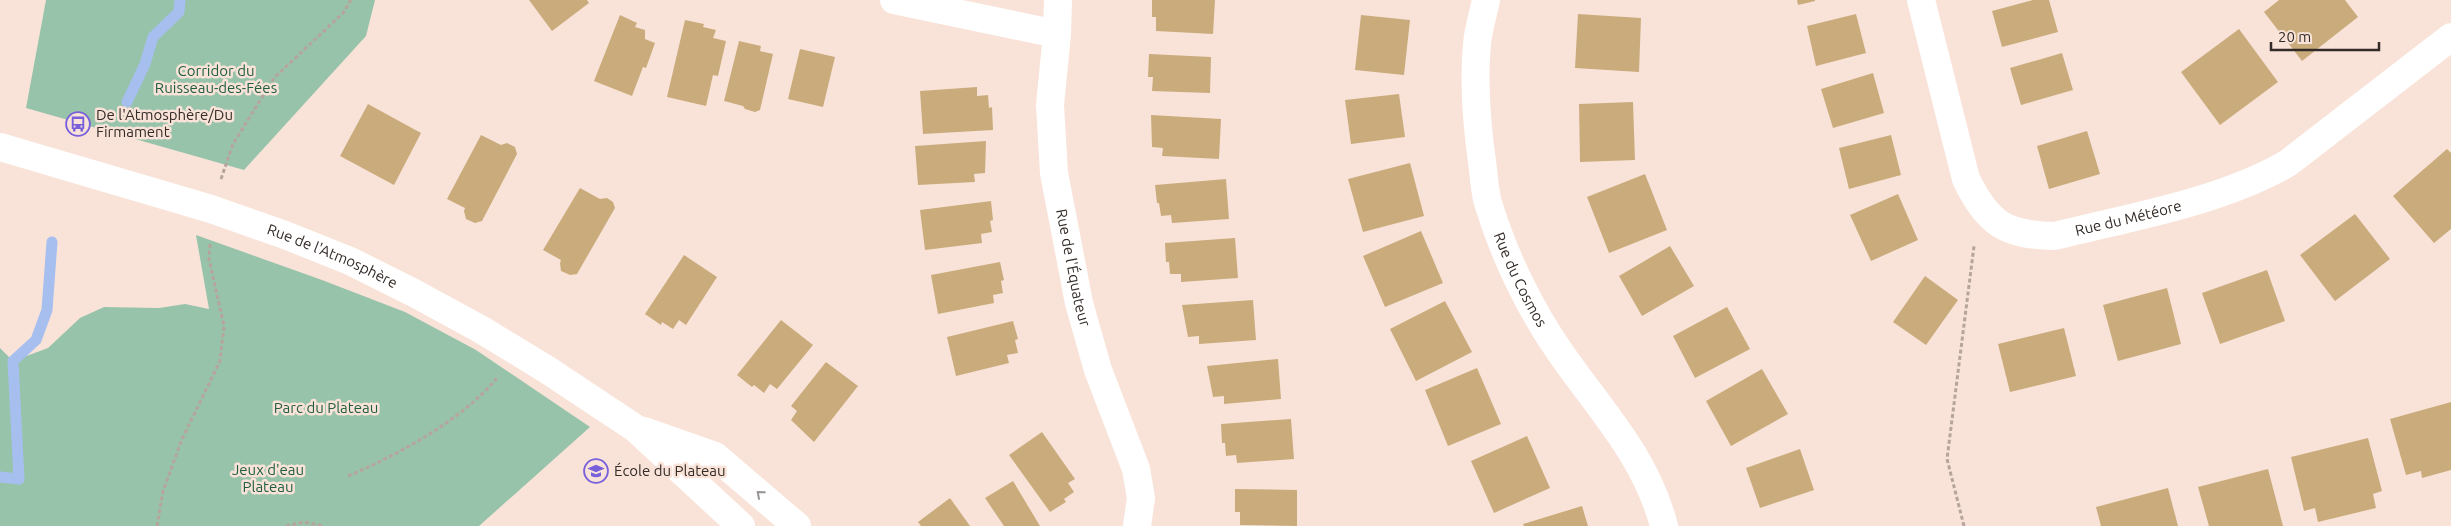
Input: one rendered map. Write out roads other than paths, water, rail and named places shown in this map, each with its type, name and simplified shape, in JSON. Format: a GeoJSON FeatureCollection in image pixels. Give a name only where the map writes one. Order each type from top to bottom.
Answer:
{"type":"FeatureCollection","features":[{"type":"Feature","properties":{"kind":"street"},"geometry":{"type":"LineString","coordinates":[[894,0],[1057,34]]}},
{"type":"Feature","properties":{"kind":"street","name":"Rue de l'Équateur"},"geometry":{"type":"LineString","coordinates":[[1058,0],[1057,34],[1050,105],[1054,173],[1066,244],[1079,303],[1098,370],[1136,469],[1141,498],[1137,526]]}},
{"type":"Feature","properties":{"kind":"street","name":"Rue du Cosmos"},"geometry":{"type":"LineString","coordinates":[[1486,0],[1477,44],[1476,96],[1479,142],[1488,201],[1505,251],[1531,303],[1561,354],[1636,456],[1659,506],[1664,526]]}},
{"type":"Feature","properties":{"kind":"street","name":"Rue du Météore"},"geometry":{"type":"LineString","coordinates":[[1921,0],[1966,179],[1979,206],[1995,221],[2011,230],[2030,236],[2055,236],[2228,191],[2260,179],[2288,163],[2451,38]]}},
{"type":"Feature","properties":{"kind":"street","name":"Rue de l'Atmosphère"},"geometry":{"type":"LineString","coordinates":[[0,147],[211,209],[285,235],[350,261],[423,298],[516,350],[635,428],[741,526]]}},
{"type":"Feature","properties":{"kind":"street","name":"Rue de l'Atmosphère"},"geometry":{"type":"LineString","coordinates":[[635,428],[715,456],[797,526]]}},
{"type":"Feature","properties":{"kind":"waterway"},"geometry":{"type":"LineString","coordinates":[[127,102],[145,64],[153,37],[179,12],[180,0]]}},
{"type":"Feature","properties":{"kind":"waterway"},"geometry":{"type":"LineString","coordinates":[[0,477],[19,479],[13,361],[36,340],[47,310],[52,242]]}},
{"type":"Feature","properties":{"kind":"place","name":"De l'Atmosphère/Du Firmament"},"geometry":{"type":"Point","coordinates":[78,124]}},
{"type":"Feature","properties":{"kind":"place","name":"École du Plateau"},"geometry":{"type":"Point","coordinates":[596,471]}},
{"type":"Feature","properties":{"kind":"park label","name":"Corridor du Ruisseau-des-Fées"},"geometry":{"type":"Point","coordinates":[216,80]}},
{"type":"Feature","properties":{"kind":"park label","name":"Parc du Plateau"},"geometry":{"type":"Point","coordinates":[326,408]}},
{"type":"Feature","properties":{"kind":"park label","name":"Jeux d'eau Plateau"},"geometry":{"type":"Point","coordinates":[268,478]}}]}
